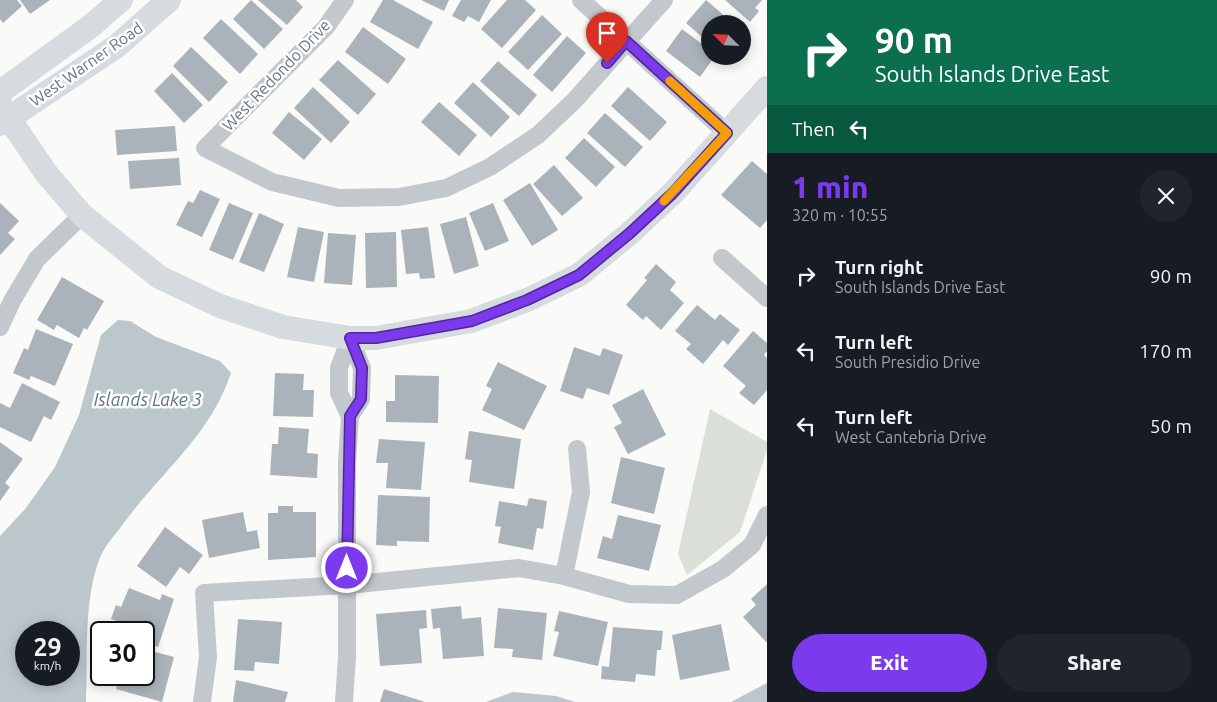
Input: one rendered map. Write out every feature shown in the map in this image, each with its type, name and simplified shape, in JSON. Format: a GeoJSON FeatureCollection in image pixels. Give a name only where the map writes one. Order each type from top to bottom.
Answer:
{"type":"FeatureCollection","features":[{"type":"Feature","properties":{"kind":"street","name":"West Warner Road"},"geometry":{"type":"LineString","coordinates":[[0,92],[90,26],[121,0]]}},
{"type":"Feature","properties":{"kind":"street","name":"West Warner Road"},"geometry":{"type":"LineString","coordinates":[[3,116],[117,46],[169,0]]}},
{"type":"Feature","properties":{"kind":"street","name":"West Redondo Drive"},"geometry":{"type":"LineString","coordinates":[[345,0],[326,27],[205,148],[272,182],[339,198],[399,197],[446,188],[490,167],[538,135],[574,101],[626,41]]}},
{"type":"Feature","properties":{"kind":"street"},"geometry":{"type":"LineString","coordinates":[[581,0],[727,133]]}},
{"type":"Feature","properties":{"kind":"street"},"geometry":{"type":"LineString","coordinates":[[626,41],[664,0]]}},
{"type":"Feature","properties":{"kind":"street"},"geometry":{"type":"LineString","coordinates":[[3,116],[46,173],[82,215],[159,276],[220,306],[284,327],[350,338],[376,338],[472,321],[527,300],[579,275],[630,233],[673,193],[767,88]]}},
{"type":"Feature","properties":{"kind":"street"},"geometry":{"type":"LineString","coordinates":[[0,327],[12,301],[37,259],[82,215]]}},
{"type":"Feature","properties":{"kind":"street"},"geometry":{"type":"LineString","coordinates":[[722,258],[767,298]]}},
{"type":"Feature","properties":{"kind":"street"},"geometry":{"type":"LineString","coordinates":[[344,702],[347,657],[347,462],[350,416],[361,399],[362,368],[350,338]]}},
{"type":"Feature","properties":{"kind":"street"},"geometry":{"type":"LineString","coordinates":[[564,576],[581,492],[577,449]]}},
{"type":"Feature","properties":{"kind":"street"},"geometry":{"type":"LineString","coordinates":[[202,702],[208,657],[204,593],[347,585],[520,568],[564,576],[629,594],[677,595],[723,569],[752,545],[767,515]]}},
{"type":"Feature","properties":{"kind":"shaded area"},"geometry":{"type":"Polygon","coordinates":[[[710,409],[767,442],[767,450],[740,532],[687,575],[678,554],[710,409]]]}},
{"type":"Feature","properties":{"kind":"water","name":"Islands Lake 3"},"geometry":{"type":"Polygon","coordinates":[[[118,320],[130,321],[156,337],[220,361],[231,373],[211,416],[198,435],[138,505],[108,543],[101,555],[95,572],[89,608],[86,702],[0,702],[0,536],[26,508],[55,467],[79,415],[101,335],[118,320]]]}},
{"type":"Feature","properties":{"kind":"water"},"geometry":{"type":"Polygon","coordinates":[[[767,683],[767,702],[731,702],[767,683]]]}},
{"type":"Feature","properties":{"kind":"water"},"geometry":{"type":"Polygon","coordinates":[[[513,692],[556,696],[575,702],[486,702],[513,692]]]}},
{"type":"Feature","properties":{"kind":"building"},"geometry":{"type":"Polygon","coordinates":[[[0,0],[17,0],[22,6],[3,23],[0,19],[0,0]]]}},
{"type":"Feature","properties":{"kind":"building"},"geometry":{"type":"Polygon","coordinates":[[[20,0],[50,0],[30,14],[20,0]]]}},
{"type":"Feature","properties":{"kind":"building"},"geometry":{"type":"Polygon","coordinates":[[[251,0],[283,29],[264,49],[233,19],[251,0]]]}},
{"type":"Feature","properties":{"kind":"building"},"geometry":{"type":"Polygon","coordinates":[[[258,0],[296,0],[303,7],[287,25],[258,0]]]}},
{"type":"Feature","properties":{"kind":"building"},"geometry":{"type":"Polygon","coordinates":[[[383,0],[393,0],[433,22],[418,49],[370,22],[383,0]]]}},
{"type":"Feature","properties":{"kind":"building"},"geometry":{"type":"Polygon","coordinates":[[[421,0],[449,0],[444,11],[421,0]]]}},
{"type":"Feature","properties":{"kind":"building"},"geometry":{"type":"Polygon","coordinates":[[[461,0],[491,0],[479,22],[468,16],[464,22],[452,16],[461,0]]]}},
{"type":"Feature","properties":{"kind":"building"},"geometry":{"type":"Polygon","coordinates":[[[507,0],[525,0],[536,10],[502,48],[481,29],[507,0]]]}},
{"type":"Feature","properties":{"kind":"building"},"geometry":{"type":"Polygon","coordinates":[[[706,0],[724,15],[701,15],[701,36],[686,23],[706,0]]]}},
{"type":"Feature","properties":{"kind":"building"},"geometry":{"type":"Polygon","coordinates":[[[725,0],[762,0],[755,8],[759,11],[751,21],[751,15],[742,15],[725,0]]]}},
{"type":"Feature","properties":{"kind":"building"},"geometry":{"type":"Polygon","coordinates":[[[542,15],[562,34],[528,70],[508,52],[542,15]]]}},
{"type":"Feature","properties":{"kind":"building"},"geometry":{"type":"Polygon","coordinates":[[[221,19],[258,54],[240,74],[203,38],[221,19]]]}},
{"type":"Feature","properties":{"kind":"building"},"geometry":{"type":"Polygon","coordinates":[[[363,27],[406,59],[388,84],[345,52],[363,27]]]}},
{"type":"Feature","properties":{"kind":"building"},"geometry":{"type":"Polygon","coordinates":[[[682,29],[701,43],[701,65],[709,65],[700,77],[666,51],[682,29]]]}},
{"type":"Feature","properties":{"kind":"building"},"geometry":{"type":"Polygon","coordinates":[[[567,36],[586,53],[552,92],[533,75],[567,36]]]}},
{"type":"Feature","properties":{"kind":"building"},"geometry":{"type":"Polygon","coordinates":[[[191,47],[228,82],[209,102],[173,66],[191,47]]]}},
{"type":"Feature","properties":{"kind":"building"},"geometry":{"type":"Polygon","coordinates":[[[338,60],[376,94],[358,115],[319,80],[338,60]]]}},
{"type":"Feature","properties":{"kind":"building"},"geometry":{"type":"Polygon","coordinates":[[[498,61],[537,95],[519,116],[480,81],[498,61]]]}},
{"type":"Feature","properties":{"kind":"building"},"geometry":{"type":"Polygon","coordinates":[[[172,73],[203,105],[184,123],[154,91],[172,73]]]}},
{"type":"Feature","properties":{"kind":"building"},"geometry":{"type":"Polygon","coordinates":[[[473,82],[510,117],[491,137],[454,103],[473,82]]]}},
{"type":"Feature","properties":{"kind":"building"},"geometry":{"type":"Polygon","coordinates":[[[313,87],[350,122],[331,143],[294,108],[313,87]]]}},
{"type":"Feature","properties":{"kind":"building"},"geometry":{"type":"Polygon","coordinates":[[[628,87],[667,122],[650,141],[611,106],[628,87]]]}},
{"type":"Feature","properties":{"kind":"building"},"geometry":{"type":"Polygon","coordinates":[[[439,102],[477,135],[459,156],[421,122],[439,102]]]}},
{"type":"Feature","properties":{"kind":"building"},"geometry":{"type":"Polygon","coordinates":[[[289,112],[322,139],[304,160],[272,133],[289,112]]]}},
{"type":"Feature","properties":{"kind":"building"},"geometry":{"type":"Polygon","coordinates":[[[605,113],[643,147],[625,167],[587,133],[605,113]]]}},
{"type":"Feature","properties":{"kind":"building"},"geometry":{"type":"Polygon","coordinates":[[[175,126],[177,151],[117,155],[115,130],[175,126]]]}},
{"type":"Feature","properties":{"kind":"building"},"geometry":{"type":"Polygon","coordinates":[[[584,138],[615,167],[596,187],[565,158],[584,138]]]}},
{"type":"Feature","properties":{"kind":"building"},"geometry":{"type":"Polygon","coordinates":[[[179,158],[181,185],[130,189],[128,161],[179,158]]]}},
{"type":"Feature","properties":{"kind":"building"},"geometry":{"type":"Polygon","coordinates":[[[752,161],[767,174],[767,220],[760,228],[721,195],[752,161]]]}},
{"type":"Feature","properties":{"kind":"building"},"geometry":{"type":"Polygon","coordinates":[[[554,165],[583,198],[562,216],[533,184],[554,165]]]}},
{"type":"Feature","properties":{"kind":"building"},"geometry":{"type":"Polygon","coordinates":[[[530,183],[558,230],[532,246],[503,200],[530,183]]]}},
{"type":"Feature","properties":{"kind":"building"},"geometry":{"type":"Polygon","coordinates":[[[200,190],[220,199],[202,237],[176,225],[188,201],[193,203],[200,190]]]}},
{"type":"Feature","properties":{"kind":"building"},"geometry":{"type":"Polygon","coordinates":[[[0,203],[19,221],[8,233],[15,239],[0,255],[0,203]]]}},
{"type":"Feature","properties":{"kind":"building"},"geometry":{"type":"Polygon","coordinates":[[[229,203],[253,213],[233,260],[209,250],[229,203]]]}},
{"type":"Feature","properties":{"kind":"building"},"geometry":{"type":"Polygon","coordinates":[[[493,203],[509,241],[485,251],[469,213],[493,203]]]}},
{"type":"Feature","properties":{"kind":"building"},"geometry":{"type":"Polygon","coordinates":[[[259,213],[284,224],[264,272],[239,262],[259,213]]]}},
{"type":"Feature","properties":{"kind":"building"},"geometry":{"type":"Polygon","coordinates":[[[466,217],[479,266],[454,274],[440,224],[466,217]]]}},
{"type":"Feature","properties":{"kind":"building"},"geometry":{"type":"Polygon","coordinates":[[[298,227],[324,232],[314,282],[287,277],[298,227]]]}},
{"type":"Feature","properties":{"kind":"building"},"geometry":{"type":"Polygon","coordinates":[[[428,227],[435,278],[420,279],[419,273],[406,274],[401,230],[428,227]]]}},
{"type":"Feature","properties":{"kind":"building"},"geometry":{"type":"Polygon","coordinates":[[[396,232],[397,287],[366,288],[365,233],[396,232]]]}},
{"type":"Feature","properties":{"kind":"building"},"geometry":{"type":"Polygon","coordinates":[[[328,233],[356,235],[352,285],[324,283],[328,233]]]}},
{"type":"Feature","properties":{"kind":"building"},"geometry":{"type":"Polygon","coordinates":[[[656,264],[676,282],[670,290],[684,303],[661,330],[646,316],[643,320],[626,305],[647,280],[644,278],[656,264]]]}},
{"type":"Feature","properties":{"kind":"building"},"geometry":{"type":"Polygon","coordinates":[[[62,277],[104,301],[87,330],[84,328],[79,338],[57,325],[54,330],[37,320],[62,277]]]}},
{"type":"Feature","properties":{"kind":"building"},"geometry":{"type":"Polygon","coordinates":[[[697,305],[715,320],[720,314],[740,330],[728,345],[723,340],[703,364],[686,349],[691,344],[675,331],[697,305]]]}},
{"type":"Feature","properties":{"kind":"building"},"geometry":{"type":"Polygon","coordinates":[[[36,329],[73,344],[55,386],[31,376],[29,380],[13,373],[24,348],[28,350],[36,329]]]}},
{"type":"Feature","properties":{"kind":"building"},"geometry":{"type":"Polygon","coordinates":[[[753,331],[767,343],[767,351],[764,355],[767,358],[767,390],[754,405],[739,393],[746,386],[723,366],[753,331]]]}},
{"type":"Feature","properties":{"kind":"building"},"geometry":{"type":"Polygon","coordinates":[[[574,347],[600,356],[603,348],[623,355],[609,395],[587,388],[583,399],[560,391],[574,347]]]}},
{"type":"Feature","properties":{"kind":"building"},"geometry":{"type":"Polygon","coordinates":[[[498,362],[547,386],[524,430],[482,410],[492,389],[486,386],[498,362]]]}},
{"type":"Feature","properties":{"kind":"building"},"geometry":{"type":"Polygon","coordinates":[[[275,373],[304,374],[303,390],[314,390],[313,417],[273,416],[275,373]]]}},
{"type":"Feature","properties":{"kind":"building"},"geometry":{"type":"Polygon","coordinates":[[[395,375],[439,376],[438,423],[386,422],[386,401],[395,401],[395,375]]]}},
{"type":"Feature","properties":{"kind":"building"},"geometry":{"type":"Polygon","coordinates":[[[22,383],[60,402],[51,420],[44,416],[31,442],[0,427],[0,403],[10,408],[22,383]]]}},
{"type":"Feature","properties":{"kind":"building"},"geometry":{"type":"Polygon","coordinates":[[[643,389],[666,435],[628,454],[614,427],[622,423],[612,405],[643,389]]]}},
{"type":"Feature","properties":{"kind":"building"},"geometry":{"type":"Polygon","coordinates":[[[279,427],[309,429],[307,453],[318,454],[317,478],[270,475],[272,444],[278,444],[279,427]]]}},
{"type":"Feature","properties":{"kind":"building"},"geometry":{"type":"Polygon","coordinates":[[[469,431],[521,439],[514,489],[469,482],[472,460],[465,459],[469,431]]]}},
{"type":"Feature","properties":{"kind":"building"},"geometry":{"type":"Polygon","coordinates":[[[379,439],[425,442],[421,490],[386,488],[388,463],[376,463],[379,439]]]}},
{"type":"Feature","properties":{"kind":"building"},"geometry":{"type":"Polygon","coordinates":[[[0,442],[23,459],[5,483],[10,487],[0,501],[0,442]]]}},
{"type":"Feature","properties":{"kind":"building"},"geometry":{"type":"Polygon","coordinates":[[[621,457],[665,468],[654,514],[611,503],[621,457]]]}},
{"type":"Feature","properties":{"kind":"building"},"geometry":{"type":"Polygon","coordinates":[[[378,495],[430,497],[429,542],[397,541],[397,546],[376,545],[378,495]]]}},
{"type":"Feature","properties":{"kind":"building"},"geometry":{"type":"Polygon","coordinates":[[[529,498],[547,501],[543,529],[537,528],[533,550],[498,543],[501,527],[495,526],[499,501],[527,506],[529,498]]]}},
{"type":"Feature","properties":{"kind":"building"},"geometry":{"type":"Polygon","coordinates":[[[278,506],[293,506],[293,512],[316,512],[316,557],[268,560],[268,513],[278,513],[278,506]]]}},
{"type":"Feature","properties":{"kind":"building"},"geometry":{"type":"Polygon","coordinates":[[[243,512],[247,532],[257,530],[260,548],[209,558],[202,520],[243,512]]]}},
{"type":"Feature","properties":{"kind":"building"},"geometry":{"type":"Polygon","coordinates":[[[618,515],[661,525],[649,571],[597,558],[603,536],[612,539],[618,515]]]}},
{"type":"Feature","properties":{"kind":"building"},"geometry":{"type":"Polygon","coordinates":[[[165,527],[203,555],[189,574],[180,567],[166,587],[137,566],[165,527]]]}},
{"type":"Feature","properties":{"kind":"building"},"geometry":{"type":"Polygon","coordinates":[[[767,584],[767,643],[743,617],[756,605],[751,599],[767,584]]]}},
{"type":"Feature","properties":{"kind":"building"},"geometry":{"type":"Polygon","coordinates":[[[129,588],[160,600],[162,594],[174,599],[158,647],[155,646],[155,621],[117,621],[111,619],[116,605],[121,607],[129,588]]]}},
{"type":"Feature","properties":{"kind":"building"},"geometry":{"type":"Polygon","coordinates":[[[461,606],[462,619],[481,617],[484,656],[443,659],[440,628],[433,629],[431,609],[461,606]]]}},
{"type":"Feature","properties":{"kind":"building"},"geometry":{"type":"Polygon","coordinates":[[[498,608],[547,613],[542,660],[512,657],[513,649],[494,648],[498,608]]]}},
{"type":"Feature","properties":{"kind":"building"},"geometry":{"type":"Polygon","coordinates":[[[426,610],[427,628],[419,629],[422,663],[380,666],[376,614],[426,610]]]}},
{"type":"Feature","properties":{"kind":"building"},"geometry":{"type":"Polygon","coordinates":[[[559,611],[608,622],[598,666],[553,656],[559,632],[554,631],[559,611]]]}},
{"type":"Feature","properties":{"kind":"building"},"geometry":{"type":"Polygon","coordinates":[[[238,619],[282,622],[279,664],[255,662],[254,671],[234,670],[238,619]]]}},
{"type":"Feature","properties":{"kind":"building"},"geometry":{"type":"Polygon","coordinates":[[[721,624],[730,670],[680,680],[672,635],[721,624]]]}},
{"type":"Feature","properties":{"kind":"building"},"geometry":{"type":"Polygon","coordinates":[[[613,627],[663,631],[661,650],[657,650],[655,676],[636,674],[635,682],[601,679],[602,666],[609,667],[613,627]]]}},
{"type":"Feature","properties":{"kind":"building"},"geometry":{"type":"Polygon","coordinates":[[[155,652],[174,657],[162,702],[116,689],[117,686],[155,686],[155,652]]]}},
{"type":"Feature","properties":{"kind":"building"},"geometry":{"type":"Polygon","coordinates":[[[236,680],[288,692],[285,702],[233,702],[236,680]]]}},
{"type":"Feature","properties":{"kind":"building"},"geometry":{"type":"Polygon","coordinates":[[[384,689],[425,702],[380,702],[384,689]]]}},
{"type":"Feature","properties":{"kind":"slow traffic"},"geometry":{"type":"LineString","coordinates":[[664,201],[727,133],[670,81]]}},
{"type":"Feature","properties":{"kind":"route"},"geometry":{"type":"LineString","coordinates":[[347,568],[347,462],[350,416],[361,399],[362,368],[350,338],[376,338],[414,333],[472,321],[527,300],[579,275],[630,233],[673,193],[727,133],[626,41],[607,63]]}}]}
